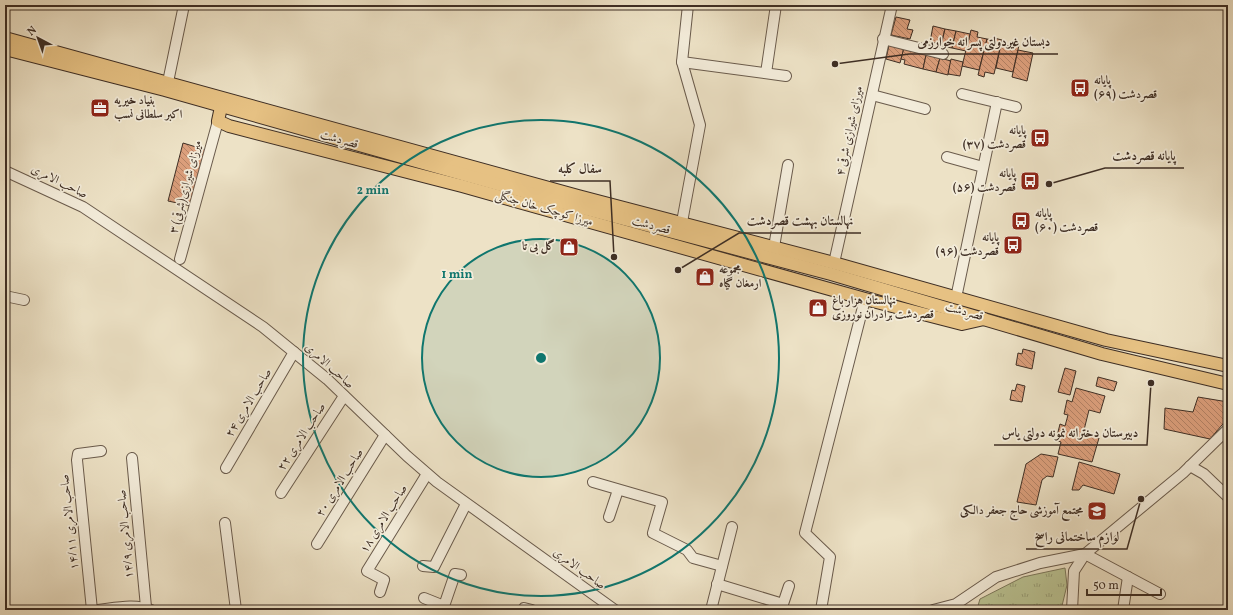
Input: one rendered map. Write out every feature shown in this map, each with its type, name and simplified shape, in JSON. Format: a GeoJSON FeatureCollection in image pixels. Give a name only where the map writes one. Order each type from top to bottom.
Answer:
{"type":"FeatureCollection","features":[{"type":"Feature","properties":{"kind":"main road","name":"قصردشت"},"geometry":{"type":"LineString","coordinates":[[5,38],[578,196],[682,222],[772,252],[954,303],[990,307],[1106,340],[1228,366]]}},
{"type":"Feature","properties":{"kind":"main road","name":"قصردشت"},"geometry":{"type":"LineString","coordinates":[[5,49],[165,90],[573,212],[772,252]]}},
{"type":"Feature","properties":{"kind":"main road"},"geometry":{"type":"LineString","coordinates":[[218,121],[221,107]]}},
{"type":"Feature","properties":{"kind":"main road","name":"میرزا کوچک خان جنگلی"},"geometry":{"type":"LineString","coordinates":[[218,121],[229,126],[462,186],[573,212],[865,299],[962,324],[986,318]]}},
{"type":"Feature","properties":{"kind":"main road","name":"قصردشت"},"geometry":{"type":"LineString","coordinates":[[954,303],[986,318],[1102,354],[1228,384]]}},
{"type":"Feature","properties":{"kind":"main road"},"geometry":{"type":"LineString","coordinates":[[986,318],[990,307]]}},
{"type":"Feature","properties":{"kind":"street"},"geometry":{"type":"LineString","coordinates":[[168,82],[184,5]]}},
{"type":"Feature","properties":{"kind":"street"},"geometry":{"type":"LineString","coordinates":[[682,222],[700,125],[682,62],[688,5]]}},
{"type":"Feature","properties":{"kind":"street"},"geometry":{"type":"LineString","coordinates":[[766,74],[776,5]]}},
{"type":"Feature","properties":{"kind":"street","name":"۴ میرزای شیرازی شرقی"},"geometry":{"type":"LineString","coordinates":[[833,269],[883,39],[892,5]]}},
{"type":"Feature","properties":{"kind":"street"},"geometry":{"type":"LineString","coordinates":[[883,39],[943,54]]}},
{"type":"Feature","properties":{"kind":"street"},"geometry":{"type":"LineString","coordinates":[[682,62],[786,76]]}},
{"type":"Feature","properties":{"kind":"street"},"geometry":{"type":"LineString","coordinates":[[962,94],[1016,107]]}},
{"type":"Feature","properties":{"kind":"street"},"geometry":{"type":"LineString","coordinates":[[872,95],[925,109]]}},
{"type":"Feature","properties":{"kind":"street"},"geometry":{"type":"LineString","coordinates":[[954,303],[997,102]]}},
{"type":"Feature","properties":{"kind":"street","name":"۳ میرزای شیرازی(شرقی)"},"geometry":{"type":"LineString","coordinates":[[180,260],[218,121]]}},
{"type":"Feature","properties":{"kind":"street"},"geometry":{"type":"LineString","coordinates":[[947,157],[983,166]]}},
{"type":"Feature","properties":{"kind":"street"},"geometry":{"type":"LineString","coordinates":[[772,252],[788,165]]}},
{"type":"Feature","properties":{"kind":"street","name":"صاحب الامری"},"geometry":{"type":"LineString","coordinates":[[5,171],[84,207],[263,327],[344,396],[427,474],[466,504],[615,610]]}},
{"type":"Feature","properties":{"kind":"street"},"geometry":{"type":"LineString","coordinates":[[5,296],[24,300]]}},
{"type":"Feature","properties":{"kind":"street"},"geometry":{"type":"LineString","coordinates":[[821,610],[830,557],[805,533],[865,299]]}},
{"type":"Feature","properties":{"kind":"street","name":"۲۴ صاحب الامری"},"geometry":{"type":"LineString","coordinates":[[226,468],[294,352]]}},
{"type":"Feature","properties":{"kind":"street","name":"۲۲ صاحب الامری"},"geometry":{"type":"LineString","coordinates":[[281,493],[344,396]]}},
{"type":"Feature","properties":{"kind":"street"},"geometry":{"type":"LineString","coordinates":[[1072,610],[1074,571],[1085,554],[1190,466],[1228,429]]}},
{"type":"Feature","properties":{"kind":"street","name":"۲۰ صاحب الامری"},"geometry":{"type":"LineString","coordinates":[[317,544],[385,435]]}},
{"type":"Feature","properties":{"kind":"street","name":"۱۴/۱۱ صاحب الامری"},"geometry":{"type":"LineString","coordinates":[[92,610],[77,460],[78,454],[101,451]]}},
{"type":"Feature","properties":{"kind":"street","name":"۱۴/۹ صاحب الامری"},"geometry":{"type":"LineString","coordinates":[[132,458],[149,609]]}},
{"type":"Feature","properties":{"kind":"street"},"geometry":{"type":"LineString","coordinates":[[1190,466],[1204,474],[1228,497]]}},
{"type":"Feature","properties":{"kind":"street","name":"۱۸ صاحب الامری"},"geometry":{"type":"LineString","coordinates":[[380,592],[384,580],[367,571],[427,474]]}},
{"type":"Feature","properties":{"kind":"street"},"geometry":{"type":"LineString","coordinates":[[593,482],[662,502],[652,533],[687,550],[693,558],[722,566]]}},
{"type":"Feature","properties":{"kind":"street"},"geometry":{"type":"LineString","coordinates":[[609,518],[618,490]]}},
{"type":"Feature","properties":{"kind":"street"},"geometry":{"type":"LineString","coordinates":[[423,566],[434,567],[466,504]]}},
{"type":"Feature","properties":{"kind":"street"},"geometry":{"type":"LineString","coordinates":[[225,523],[236,610]]}},
{"type":"Feature","properties":{"kind":"street"},"geometry":{"type":"LineString","coordinates":[[711,610],[732,527]]}},
{"type":"Feature","properties":{"kind":"street"},"geometry":{"type":"LineString","coordinates":[[933,610],[946,609],[956,604],[996,577],[1040,563],[1085,554],[1160,594]]}},
{"type":"Feature","properties":{"kind":"street"},"geometry":{"type":"LineString","coordinates":[[424,598],[441,608],[455,574],[461,575]]}},
{"type":"Feature","properties":{"kind":"street"},"geometry":{"type":"LineString","coordinates":[[1123,610],[1128,577]]}},
{"type":"Feature","properties":{"kind":"street"},"geometry":{"type":"LineString","coordinates":[[717,584],[782,607],[789,586]]}},
{"type":"Feature","properties":{"kind":"street"},"geometry":{"type":"LineString","coordinates":[[98,610],[126,606],[149,609]]}},
{"type":"Feature","properties":{"kind":"street"},"geometry":{"type":"LineString","coordinates":[[523,610],[524,608],[532,610]]}},
{"type":"Feature","properties":{"kind":"green space"},"geometry":{"type":"Polygon","coordinates":[[[1065,568],[1067,585],[1061,610],[977,609],[980,599],[1023,577],[1065,568]]]}},
{"type":"Feature","properties":{"kind":"building"},"geometry":{"type":"Polygon","coordinates":[[[896,17],[910,20],[907,29],[913,30],[910,39],[891,35],[896,17]]]}},
{"type":"Feature","properties":{"kind":"building"},"geometry":{"type":"Polygon","coordinates":[[[933,26],[945,29],[941,44],[930,42],[933,26]]]}},
{"type":"Feature","properties":{"kind":"building"},"geometry":{"type":"Polygon","coordinates":[[[945,29],[956,31],[952,48],[941,46],[945,29]]]}},
{"type":"Feature","properties":{"kind":"building"},"geometry":{"type":"Polygon","coordinates":[[[971,30],[978,32],[977,37],[987,39],[979,70],[962,66],[971,30]]]}},
{"type":"Feature","properties":{"kind":"building"},"geometry":{"type":"Polygon","coordinates":[[[956,31],[970,34],[966,51],[952,48],[956,31]]]}},
{"type":"Feature","properties":{"kind":"building"},"geometry":{"type":"Polygon","coordinates":[[[994,38],[1002,40],[994,74],[985,72],[984,77],[978,75],[987,39],[993,40],[994,38]]]}},
{"type":"Feature","properties":{"kind":"building"},"geometry":{"type":"Polygon","coordinates":[[[1011,43],[1019,45],[1013,72],[996,68],[1001,44],[1010,46],[1011,43]]]}},
{"type":"Feature","properties":{"kind":"building"},"geometry":{"type":"Polygon","coordinates":[[[889,45],[904,48],[900,63],[886,59],[889,45]]]}},
{"type":"Feature","properties":{"kind":"building"},"geometry":{"type":"Polygon","coordinates":[[[904,48],[926,55],[923,69],[904,64],[905,60],[901,59],[904,48]]]}},
{"type":"Feature","properties":{"kind":"building"},"geometry":{"type":"Polygon","coordinates":[[[1018,50],[1033,53],[1027,81],[1012,77],[1018,50]]]}},
{"type":"Feature","properties":{"kind":"building"},"geometry":{"type":"Polygon","coordinates":[[[926,55],[940,58],[936,72],[923,69],[926,55]]]}},
{"type":"Feature","properties":{"kind":"building"},"geometry":{"type":"Polygon","coordinates":[[[940,58],[951,61],[948,75],[936,72],[940,58]]]}},
{"type":"Feature","properties":{"kind":"building"},"geometry":{"type":"Polygon","coordinates":[[[951,59],[963,62],[960,76],[948,74],[951,59]]]}},
{"type":"Feature","properties":{"kind":"building"},"geometry":{"type":"Polygon","coordinates":[[[183,143],[206,150],[191,206],[168,201],[183,143]]]}},
{"type":"Feature","properties":{"kind":"building"},"geometry":{"type":"Polygon","coordinates":[[[1023,349],[1035,352],[1032,369],[1016,365],[1018,353],[1022,354],[1023,349]]]}},
{"type":"Feature","properties":{"kind":"building"},"geometry":{"type":"Polygon","coordinates":[[[1065,368],[1076,371],[1070,395],[1058,392],[1065,368]]]}},
{"type":"Feature","properties":{"kind":"building"},"geometry":{"type":"Polygon","coordinates":[[[1098,377],[1117,382],[1114,391],[1096,386],[1098,377]]]}},
{"type":"Feature","properties":{"kind":"building"},"geometry":{"type":"Polygon","coordinates":[[[1017,384],[1025,386],[1022,402],[1010,400],[1012,390],[1015,391],[1017,384]]]}},
{"type":"Feature","properties":{"kind":"building"},"geometry":{"type":"Polygon","coordinates":[[[1076,388],[1105,396],[1100,413],[1089,410],[1083,434],[1099,438],[1092,462],[1058,454],[1061,442],[1056,440],[1060,424],[1065,426],[1068,415],[1064,414],[1067,400],[1072,402],[1076,388]]]}},
{"type":"Feature","properties":{"kind":"building"},"geometry":{"type":"Polygon","coordinates":[[[1198,397],[1228,402],[1228,418],[1210,439],[1164,429],[1165,408],[1193,412],[1198,397]]]}},
{"type":"Feature","properties":{"kind":"building"},"geometry":{"type":"Polygon","coordinates":[[[1041,454],[1058,457],[1053,477],[1047,476],[1042,480],[1036,505],[1017,502],[1026,464],[1041,454]]]}},
{"type":"Feature","properties":{"kind":"building"},"geometry":{"type":"Polygon","coordinates":[[[1079,462],[1120,474],[1114,494],[1083,485],[1079,490],[1072,490],[1079,462]]]}},
{"type":"Feature","properties":{"kind":"place","name":"دبستان غیردولتی پسرانه خوارزمی"},"geometry":{"type":"Point","coordinates":[835,64]}},
{"type":"Feature","properties":{"kind":"place","name":"پایانه قصردشت (۶۹)"},"geometry":{"type":"Point","coordinates":[1080,88]}},
{"type":"Feature","properties":{"kind":"place","name":"بنیاد خیریه اکبر سلطانی نسب"},"geometry":{"type":"Point","coordinates":[100,108]}},
{"type":"Feature","properties":{"kind":"place","name":"پایانه قصردشت (۳۷)"},"geometry":{"type":"Point","coordinates":[1040,138]}},
{"type":"Feature","properties":{"kind":"place","name":"پایانه قصردشت (۵۶)"},"geometry":{"type":"Point","coordinates":[1030,181]}},
{"type":"Feature","properties":{"kind":"place","name":"پایانه قصردشت"},"geometry":{"type":"Point","coordinates":[1049,184]}},
{"type":"Feature","properties":{"kind":"place","name":"پایانه قصردشت (۶۰)"},"geometry":{"type":"Point","coordinates":[1021,221]}},
{"type":"Feature","properties":{"kind":"place","name":"پایانه قصردشت (۹۶)"},"geometry":{"type":"Point","coordinates":[1013,245]}},
{"type":"Feature","properties":{"kind":"place","name":"گل بی تا"},"geometry":{"type":"Point","coordinates":[569,247]}},
{"type":"Feature","properties":{"kind":"place","name":"سفال کلبه"},"geometry":{"type":"Point","coordinates":[614,257]}},
{"type":"Feature","properties":{"kind":"place","name":"نهالستان بهشت قصردشت"},"geometry":{"type":"Point","coordinates":[678,270]}},
{"type":"Feature","properties":{"kind":"place","name":"مجموعه ارمغان گیاه"},"geometry":{"type":"Point","coordinates":[705,277]}},
{"type":"Feature","properties":{"kind":"place","name":"نهالستان هزار باغ قصردشت برادران نوروزی"},"geometry":{"type":"Point","coordinates":[818,308]}},
{"type":"Feature","properties":{"kind":"place","name":"دبیرستان دخترانه نمونه دولتی یاس"},"geometry":{"type":"Point","coordinates":[1151,383]}},
{"type":"Feature","properties":{"kind":"place","name":"لوازم ساختمانی راسخ"},"geometry":{"type":"Point","coordinates":[1141,499]}},
{"type":"Feature","properties":{"kind":"place","name":"مجتمع آموزشی حاج جعفر دالکی"},"geometry":{"type":"Point","coordinates":[1097,511]}}]}
